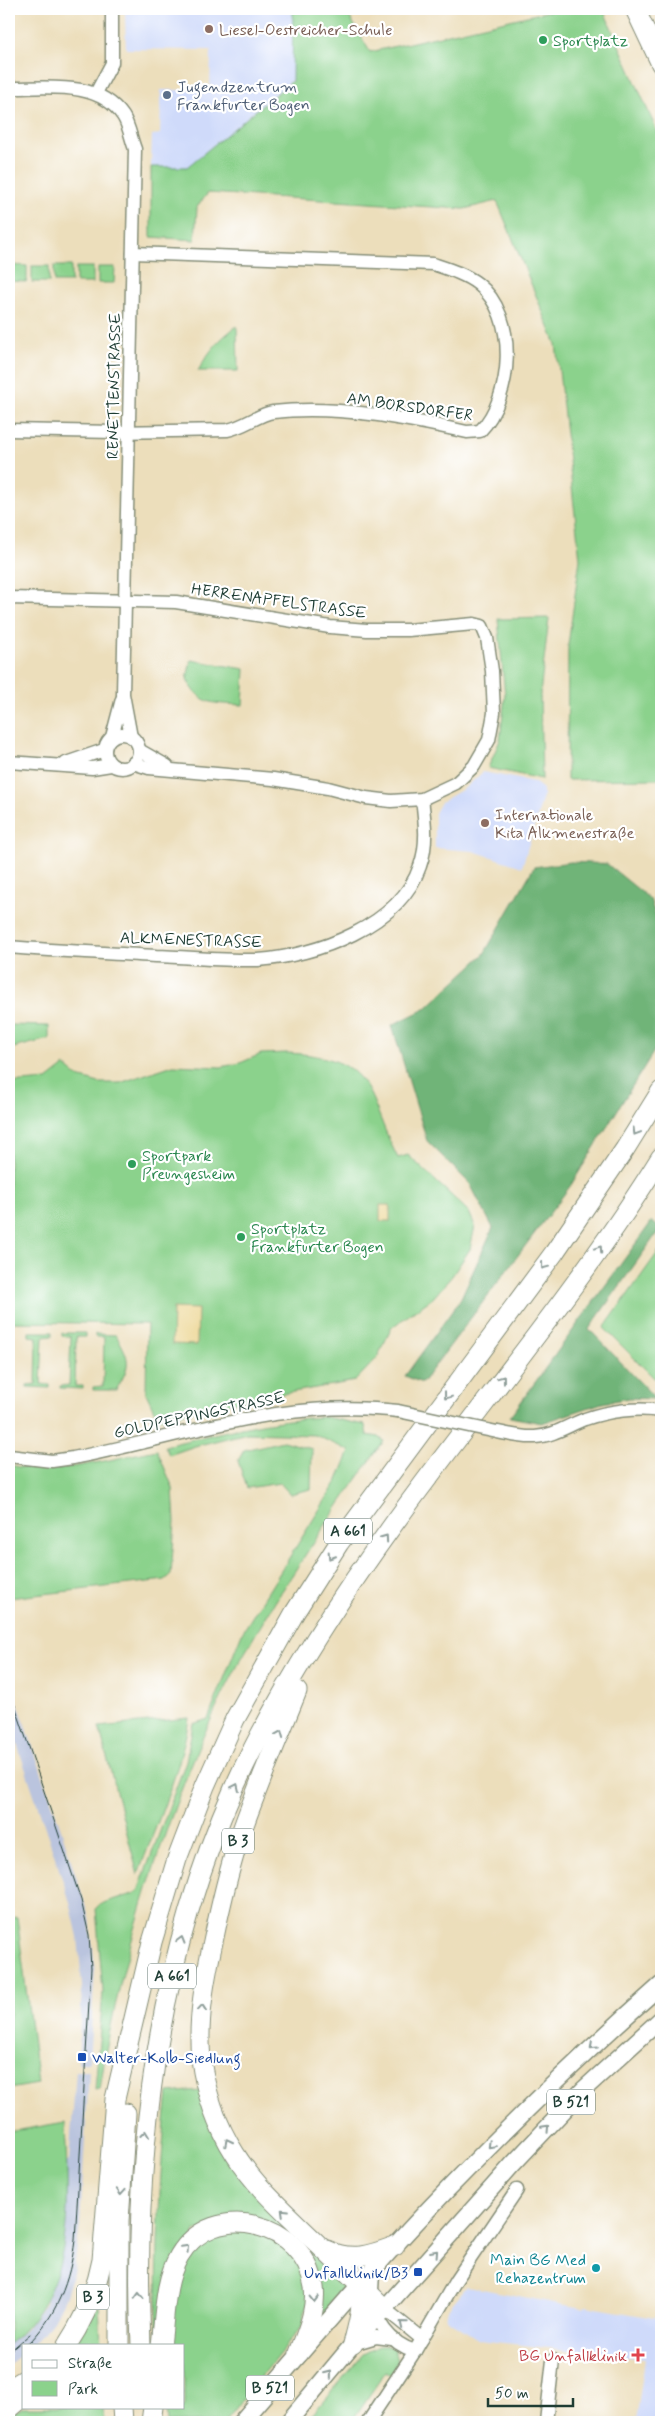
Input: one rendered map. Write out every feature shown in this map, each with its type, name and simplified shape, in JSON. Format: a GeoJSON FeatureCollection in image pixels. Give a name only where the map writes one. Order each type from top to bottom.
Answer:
{"type":"FeatureCollection","features":[{"type":"Feature","properties":{"kind":"highway"},"geometry":{"type":"LineString","coordinates":[[635,9],[661,64]]}},
{"type":"Feature","properties":{"kind":"highway","name":"A 661"},"geometry":{"type":"LineString","coordinates":[[119,2344],[119,2222],[135,2022],[152,1942],[177,1859],[205,1786],[236,1718],[265,1662],[339,1543],[554,1253],[625,1149],[661,1090]]}},
{"type":"Feature","properties":{"kind":"highway","name":"A 661"},"geometry":{"type":"LineString","coordinates":[[141,2344],[138,2279],[142,2160],[158,2041],[178,1951],[201,1876],[235,1788],[261,1735],[359,1573],[408,1504],[584,1271],[661,1157]]}},
{"type":"Feature","properties":{"kind":"highway","name":"B 3"},"geometry":{"type":"LineString","coordinates":[[319,1637],[238,1841],[218,1917],[202,2002],[200,2056],[208,2093],[235,2154],[256,2182],[320,2247]]}},
{"type":"Feature","properties":{"kind":"highway","name":"B 3"},"geometry":{"type":"LineString","coordinates":[[68,2342],[85,2316],[98,2280],[102,2260],[115,2099],[135,2022]]}},
{"type":"Feature","properties":{"kind":"highway"},"geometry":{"type":"LineString","coordinates":[[162,2344],[171,2278],[180,2256],[194,2240],[212,2229],[241,2223],[260,2226],[279,2234],[300,2253],[309,2268],[314,2286],[314,2309],[300,2353]]}},
{"type":"Feature","properties":{"kind":"highway"},"geometry":{"type":"LineString","coordinates":[[320,2247],[350,2257],[364,2256],[395,2246]]}},
{"type":"Feature","properties":{"kind":"highway"},"geometry":{"type":"LineString","coordinates":[[320,2247],[372,2302],[353,2344]]}},
{"type":"Feature","properties":{"kind":"highway"},"geometry":{"type":"LineString","coordinates":[[9,2389],[22,2381]]}},
{"type":"Feature","properties":{"kind":"highway"},"geometry":{"type":"LineString","coordinates":[[9,2409],[22,2398]]}},
{"type":"Feature","properties":{"kind":"highway"},"geometry":{"type":"LineString","coordinates":[[122,2408],[123,2422]]}},
{"type":"Feature","properties":{"kind":"highway"},"geometry":{"type":"LineString","coordinates":[[143,2408],[144,2422]]}},
{"type":"Feature","properties":{"kind":"highway"},"geometry":{"type":"LineString","coordinates":[[151,2422],[153,2408]]}},
{"type":"Feature","properties":{"kind":"main road","name":"B 521"},"geometry":{"type":"LineString","coordinates":[[372,2302],[373,2270],[523,2113],[661,1985]]}},
{"type":"Feature","properties":{"kind":"main road","name":"B 521"},"geometry":{"type":"LineString","coordinates":[[241,2422],[334,2313],[372,2302],[583,2090],[661,2019]]}},
{"type":"Feature","properties":{"kind":"main road"},"geometry":{"type":"LineString","coordinates":[[288,2422],[353,2344]]}},
{"type":"Feature","properties":{"kind":"street"},"geometry":{"type":"LineString","coordinates":[[9,88],[72,88],[96,93],[112,63],[112,9]]}},
{"type":"Feature","properties":{"kind":"street","name":"RENETTENSTRASSE"},"geometry":{"type":"LineString","coordinates":[[96,93],[112,104],[124,117],[135,149],[123,694],[131,737]]}},
{"type":"Feature","properties":{"kind":"street","name":"AM BORSDORFER"},"geometry":{"type":"LineString","coordinates":[[128,432],[227,430],[241,428],[271,413],[291,412],[371,414],[467,432],[480,431],[490,421],[503,383],[508,351],[506,329],[496,306],[479,284],[460,273],[433,264],[133,253]]}},
{"type":"Feature","properties":{"kind":"street"},"geometry":{"type":"LineString","coordinates":[[9,430],[128,432]]}},
{"type":"Feature","properties":{"kind":"street"},"geometry":{"type":"LineString","coordinates":[[9,598],[125,601]]}},
{"type":"Feature","properties":{"kind":"street","name":"HERRENAPFELSTRASSE"},"geometry":{"type":"LineString","coordinates":[[125,601],[176,602],[330,627],[366,630],[408,630],[463,624],[482,626],[487,638],[494,704],[493,728],[490,740],[474,766],[456,783],[422,799],[390,801],[273,779],[149,768],[133,763]]}},
{"type":"Feature","properties":{"kind":"street","name":"RENETTENSTRASSE"},"geometry":{"type":"LineString","coordinates":[[112,737],[123,694]]}},
{"type":"Feature","properties":{"kind":"street"},"geometry":{"type":"LineString","coordinates":[[9,762],[92,768],[111,765],[125,768],[133,763],[139,750],[131,737],[118,734],[106,743],[104,750],[106,759],[111,765]]}},
{"type":"Feature","properties":{"kind":"street"},"geometry":{"type":"LineString","coordinates":[[59,766],[104,750]]}},
{"type":"Feature","properties":{"kind":"street","name":"HERRENAPFELSTRASSE"},"geometry":{"type":"LineString","coordinates":[[139,750],[176,770]]}},
{"type":"Feature","properties":{"kind":"street","name":"ALKMENESTRASSE"},"geometry":{"type":"LineString","coordinates":[[9,947],[259,960],[314,949],[368,926],[389,911],[406,892],[420,866],[426,834],[422,799]]}},
{"type":"Feature","properties":{"kind":"street","name":"GOLDPEPPINGSTRASSE"},"geometry":{"type":"LineString","coordinates":[[9,1456],[52,1461],[73,1458],[284,1412],[333,1408],[398,1411],[497,1432],[535,1437],[546,1436],[599,1415],[618,1411],[661,1411]]}},
{"type":"Feature","properties":{"kind":"street"},"geometry":{"type":"LineString","coordinates":[[368,2422],[415,2351],[456,2280],[517,2190]]}},
{"type":"Feature","properties":{"kind":"street"},"geometry":{"type":"LineString","coordinates":[[372,2302],[422,2339]]}},
{"type":"Feature","properties":{"kind":"street"},"geometry":{"type":"LineString","coordinates":[[372,2302],[392,2339],[407,2349],[415,2351]]}},
{"type":"Feature","properties":{"kind":"street"},"geometry":{"type":"LineString","coordinates":[[353,2344],[376,2338],[392,2339]]}},
{"type":"Feature","properties":{"kind":"street"},"geometry":{"type":"LineString","coordinates":[[546,2422],[553,2360]]}},
{"type":"Feature","properties":{"kind":"shaded area"},"geometry":{"type":"Polygon","coordinates":[[[125,9],[293,9],[292,80],[187,167],[151,167],[152,135],[160,134],[161,90],[210,90],[211,50],[126,49],[125,9]]]}},
{"type":"Feature","properties":{"kind":"shaded area","name":"Internationale Kita Alkmenestraße"},"geometry":{"type":"Polygon","coordinates":[[[483,772],[534,782],[543,789],[543,797],[522,867],[473,851],[435,848],[435,813],[441,802],[465,788],[483,772]]]}},
{"type":"Feature","properties":{"kind":"shaded area"},"geometry":{"type":"Polygon","coordinates":[[[9,1677],[89,1917],[95,1968],[89,2063],[78,2063],[82,1986],[78,1937],[70,1902],[9,1720],[9,1677]]]}},
{"type":"Feature","properties":{"kind":"shaded area"},"geometry":{"type":"Polygon","coordinates":[[[76,2071],[89,2071],[80,2225],[74,2269],[66,2296],[54,2320],[34,2344],[22,2344],[22,2354],[9,2364],[9,2344],[25,2330],[46,2302],[62,2253],[67,2215],[66,2163],[69,2161],[76,2071]]]}},
{"type":"Feature","properties":{"kind":"shaded area","name":"BG Unfallklinik"},"geometry":{"type":"Polygon","coordinates":[[[467,2286],[582,2308],[585,2306],[660,2319],[661,2317],[661,2422],[636,2422],[645,2359],[479,2340],[446,2318],[448,2309],[467,2286]]]}},
{"type":"Feature","properties":{"kind":"green space"},"geometry":{"type":"Polygon","coordinates":[[[293,9],[345,9],[370,52],[558,9],[603,9],[661,140],[661,779],[567,780],[568,645],[580,559],[556,344],[497,201],[464,209],[208,193],[197,207],[195,240],[151,237],[151,167],[187,167],[292,81],[293,9]]]}},
{"type":"Feature","properties":{"kind":"green space"},"geometry":{"type":"Polygon","coordinates":[[[11,265],[27,266],[27,282],[10,281],[11,265]]]}},
{"type":"Feature","properties":{"kind":"green space"},"geometry":{"type":"Polygon","coordinates":[[[32,266],[49,266],[49,282],[32,282],[32,266]]]}},
{"type":"Feature","properties":{"kind":"green space"},"geometry":{"type":"Polygon","coordinates":[[[54,266],[71,266],[71,282],[54,282],[54,266]]]}},
{"type":"Feature","properties":{"kind":"green space"},"geometry":{"type":"Polygon","coordinates":[[[76,267],[93,267],[93,283],[76,283],[76,267]]]}},
{"type":"Feature","properties":{"kind":"green space"},"geometry":{"type":"Polygon","coordinates":[[[98,267],[115,267],[114,283],[98,283],[98,267]]]}},
{"type":"Feature","properties":{"kind":"green space"},"geometry":{"type":"Polygon","coordinates":[[[237,326],[238,371],[198,371],[214,346],[237,326]]]}},
{"type":"Feature","properties":{"kind":"green space"},"geometry":{"type":"Polygon","coordinates":[[[549,618],[540,694],[542,779],[488,768],[500,740],[505,696],[498,619],[549,618]]]}},
{"type":"Feature","properties":{"kind":"green space"},"geometry":{"type":"Polygon","coordinates":[[[191,660],[245,669],[243,705],[210,702],[198,695],[187,679],[191,660]]]}},
{"type":"Feature","properties":{"kind":"green space"},"geometry":{"type":"Polygon","coordinates":[[[571,862],[607,864],[650,899],[655,914],[661,917],[661,1037],[571,1185],[422,1383],[405,1376],[460,1300],[493,1228],[470,1184],[427,1141],[392,1025],[425,1009],[484,954],[534,867],[571,862]]]}},
{"type":"Feature","properties":{"kind":"green space"},"geometry":{"type":"Polygon","coordinates":[[[9,1025],[49,1026],[49,1039],[9,1049],[9,1025]]]}},
{"type":"Feature","properties":{"kind":"green space","name":"Sportplatz Frankfurter Bogen"},"geometry":{"type":"Polygon","coordinates":[[[287,1053],[316,1056],[338,1062],[353,1071],[364,1083],[372,1097],[398,1158],[408,1155],[469,1212],[475,1226],[470,1249],[452,1276],[433,1298],[392,1327],[377,1358],[355,1381],[209,1407],[158,1419],[146,1393],[147,1324],[9,1322],[9,1083],[47,1080],[65,1066],[78,1077],[99,1083],[120,1083],[173,1065],[221,1067],[240,1063],[261,1054],[287,1053]]]}},
{"type":"Feature","properties":{"kind":"green space"},"geometry":{"type":"Polygon","coordinates":[[[652,1221],[660,1229],[589,1329],[656,1399],[629,1398],[602,1403],[542,1423],[510,1417],[652,1221]]]}},
{"type":"Feature","properties":{"kind":"green space"},"geometry":{"type":"Polygon","coordinates":[[[661,1248],[661,1385],[604,1328],[661,1248]]]}},
{"type":"Feature","properties":{"kind":"green space"},"geometry":{"type":"Polygon","coordinates":[[[29,1332],[52,1332],[52,1336],[43,1337],[41,1384],[50,1385],[50,1388],[27,1387],[27,1385],[36,1384],[37,1337],[29,1336],[29,1332]]]}},
{"type":"Feature","properties":{"kind":"green space"},"geometry":{"type":"Polygon","coordinates":[[[62,1333],[85,1333],[85,1337],[76,1337],[75,1386],[83,1386],[83,1389],[60,1388],[60,1386],[69,1385],[71,1337],[62,1336],[62,1333]]]}},
{"type":"Feature","properties":{"kind":"green space"},"geometry":{"type":"Polygon","coordinates":[[[95,1334],[116,1335],[127,1357],[127,1368],[116,1390],[93,1390],[93,1387],[103,1386],[104,1337],[95,1337],[95,1334]]]}},
{"type":"Feature","properties":{"kind":"green space"},"geometry":{"type":"Polygon","coordinates":[[[325,1417],[365,1425],[367,1435],[379,1437],[384,1441],[290,1578],[239,1663],[201,1741],[170,1821],[143,1902],[115,2008],[100,2089],[95,2090],[103,1992],[96,1909],[105,1902],[138,1891],[186,1761],[193,1724],[208,1719],[242,1633],[338,1480],[350,1451],[315,1435],[247,1433],[195,1446],[169,1455],[165,1446],[264,1424],[325,1417]]]}},
{"type":"Feature","properties":{"kind":"green space"},"geometry":{"type":"Polygon","coordinates":[[[283,1441],[312,1449],[311,1489],[290,1494],[280,1483],[247,1488],[238,1461],[244,1450],[283,1441]]]}},
{"type":"Feature","properties":{"kind":"green space"},"geometry":{"type":"Polygon","coordinates":[[[157,1450],[173,1488],[175,1522],[171,1575],[165,1580],[9,1598],[9,1465],[46,1469],[102,1462],[157,1450]]]}},
{"type":"Feature","properties":{"kind":"green space"},"geometry":{"type":"Polygon","coordinates":[[[189,1718],[174,1778],[138,1875],[99,1727],[189,1718]]]}},
{"type":"Feature","properties":{"kind":"green space"},"geometry":{"type":"Polygon","coordinates":[[[17,1917],[38,2084],[9,2089],[9,1918],[17,1917]]]}},
{"type":"Feature","properties":{"kind":"green space"},"geometry":{"type":"Polygon","coordinates":[[[200,2090],[212,2125],[350,2285],[311,2329],[318,2304],[281,2228],[195,2231],[157,2328],[159,2210],[168,2093],[200,2090]]]}},
{"type":"Feature","properties":{"kind":"green space"},"geometry":{"type":"Polygon","coordinates":[[[65,2122],[67,2213],[64,2242],[58,2269],[47,2296],[31,2321],[9,2344],[9,2132],[65,2122]]]}},
{"type":"Feature","properties":{"kind":"green space"},"geometry":{"type":"Polygon","coordinates":[[[251,2228],[296,2253],[310,2292],[302,2326],[225,2422],[167,2422],[166,2408],[185,2408],[185,2344],[169,2344],[173,2285],[183,2260],[214,2233],[251,2228]]]}},
{"type":"Feature","properties":{"kind":"green space"},"geometry":{"type":"Polygon","coordinates":[[[99,2304],[101,2344],[75,2344],[99,2304]]]}},
{"type":"Feature","properties":{"kind":"green space"},"geometry":{"type":"Polygon","coordinates":[[[379,2346],[389,2346],[394,2349],[398,2365],[392,2375],[386,2371],[351,2422],[306,2422],[363,2354],[379,2346]]]}},
{"type":"Feature","properties":{"kind":"green space"},"geometry":{"type":"Polygon","coordinates":[[[22,2408],[103,2408],[104,2422],[9,2422],[9,2415],[22,2408]]]}},
{"type":"Feature","properties":{"kind":"sand"},"geometry":{"type":"Polygon","coordinates":[[[380,1205],[390,1205],[390,1221],[380,1221],[380,1205]]]}},
{"type":"Feature","properties":{"kind":"sand"},"geometry":{"type":"Polygon","coordinates":[[[173,1308],[198,1309],[197,1345],[172,1344],[173,1308]]]}},
{"type":"Feature","properties":{"kind":"tram line"},"geometry":{"type":"LineString","coordinates":[[9,1688],[81,1900],[89,1935],[91,1968],[73,2255],[66,2284],[54,2310],[28,2344]]}},
{"type":"Feature","properties":{"kind":"tram line"},"geometry":{"type":"LineString","coordinates":[[9,2352],[30,2334]]}},
{"type":"Feature","properties":{"kind":"place","name":"Liesel-Oestreicher-Schule"},"geometry":{"type":"Point","coordinates":[209,29]}},
{"type":"Feature","properties":{"kind":"place","name":"Sportplatz"},"geometry":{"type":"Point","coordinates":[543,40]}},
{"type":"Feature","properties":{"kind":"place","name":"Jugendzentrum Frankfurter Bogen"},"geometry":{"type":"Point","coordinates":[167,95]}},
{"type":"Feature","properties":{"kind":"place","name":"Internationale Kita Alkmenestraße"},"geometry":{"type":"Point","coordinates":[485,823]}},
{"type":"Feature","properties":{"kind":"place","name":"Sportpark Preungesheim"},"geometry":{"type":"Point","coordinates":[132,1164]}},
{"type":"Feature","properties":{"kind":"place","name":"Sportplatz Frankfurter Bogen"},"geometry":{"type":"Point","coordinates":[241,1237]}},
{"type":"Feature","properties":{"kind":"place","name":"Walter-Kolb-Siedlung"},"geometry":{"type":"Point","coordinates":[82,2057]}},
{"type":"Feature","properties":{"kind":"place","name":"Main BG Med Rehazentrum"},"geometry":{"type":"Point","coordinates":[596,2268]}},
{"type":"Feature","properties":{"kind":"place","name":"Unfallklinik/B3"},"geometry":{"type":"Point","coordinates":[418,2272]}},
{"type":"Feature","properties":{"kind":"place","name":"BG Unfallklinik"},"geometry":{"type":"Point","coordinates":[638,2355]}}]}
